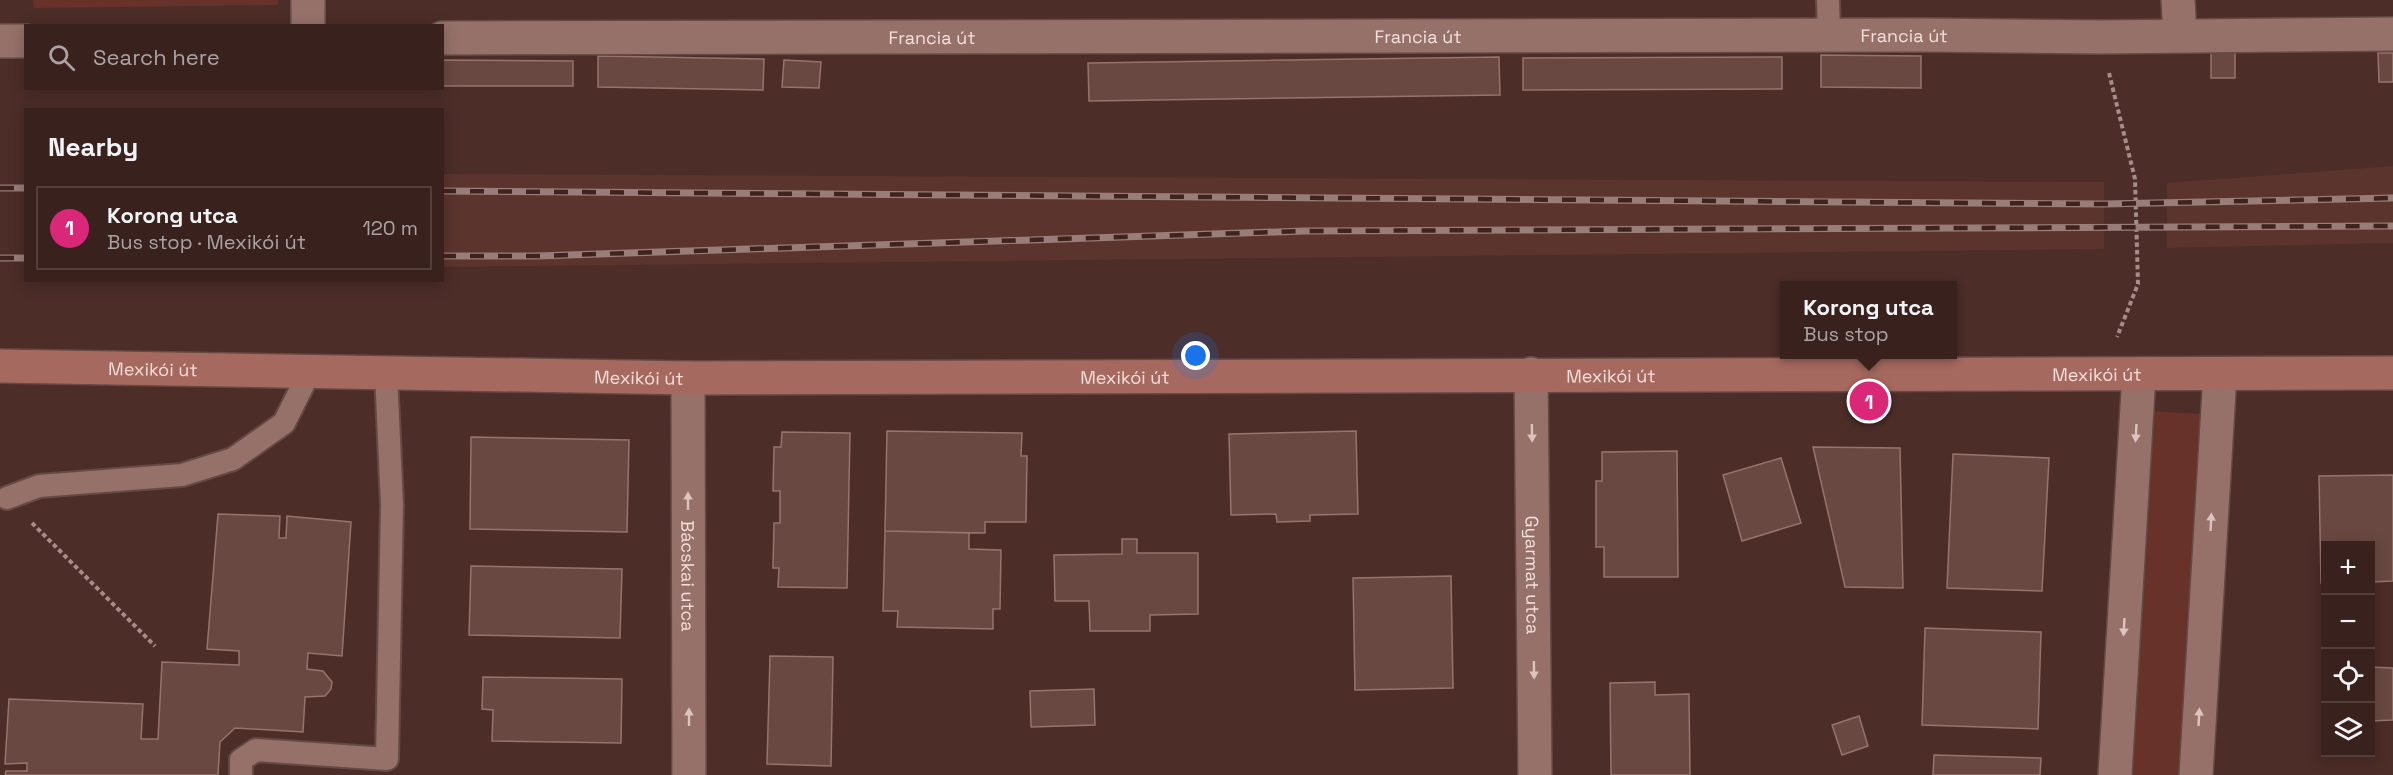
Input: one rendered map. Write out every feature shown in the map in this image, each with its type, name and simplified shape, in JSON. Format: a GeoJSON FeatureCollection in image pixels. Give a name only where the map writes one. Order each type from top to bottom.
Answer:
{"type":"FeatureCollection","features":[{"type":"Feature","properties":{"kind":"street"},"geometry":{"type":"LineString","coordinates":[[308,0],[308,24]]}},
{"type":"Feature","properties":{"kind":"street"},"geometry":{"type":"LineString","coordinates":[[2178,0],[2180,35]]}},
{"type":"Feature","properties":{"kind":"street","name":"Francia út"},"geometry":{"type":"LineString","coordinates":[[444,38],[1830,35],[2101,37],[2393,34]]}},
{"type":"Feature","properties":{"kind":"street"},"geometry":{"type":"LineString","coordinates":[[0,41],[24,41]]}},
{"type":"Feature","properties":{"kind":"street","name":"Mexikói út"},"geometry":{"type":"LineString","coordinates":[[0,366],[688,378],[2393,373]]}},
{"type":"Feature","properties":{"kind":"street","name":"Gyarmat utca"},"geometry":{"type":"LineString","coordinates":[[1531,374],[1535,775]]}},
{"type":"Feature","properties":{"kind":"street"},"geometry":{"type":"LineString","coordinates":[[2115,775],[2125,375]]}},
{"type":"Feature","properties":{"kind":"street"},"geometry":{"type":"LineString","coordinates":[[2196,775],[2220,375]]}},
{"type":"Feature","properties":{"kind":"street","name":"Bácskai utca"},"geometry":{"type":"LineString","coordinates":[[688,378],[689,775]]}},
{"type":"Feature","properties":{"kind":"lane"},"geometry":{"type":"LineString","coordinates":[[1828,0],[1830,35]]}},
{"type":"Feature","properties":{"kind":"lane"},"geometry":{"type":"LineString","coordinates":[[7,498],[39,486],[182,475],[233,459],[284,423],[310,371]]}},
{"type":"Feature","properties":{"kind":"lane"},"geometry":{"type":"LineString","coordinates":[[241,775],[241,760],[255,750],[387,759],[392,505],[386,373]]}},
{"type":"Feature","properties":{"kind":"path"},"geometry":{"type":"LineString","coordinates":[[2101,37],[2135,179],[2138,284],[2109,358],[2125,375]]}},
{"type":"Feature","properties":{"kind":"path"},"geometry":{"type":"LineString","coordinates":[[7,498],[154,646]]}},
{"type":"Feature","properties":{"kind":"shaded area"},"geometry":{"type":"Polygon","coordinates":[[[33,0],[278,0],[278,5],[34,8],[33,0]]]}},
{"type":"Feature","properties":{"kind":"shaded area"},"geometry":{"type":"Polygon","coordinates":[[[2393,166],[2393,243],[2167,248],[2167,183],[2393,166]]]}},
{"type":"Feature","properties":{"kind":"shaded area"},"geometry":{"type":"Polygon","coordinates":[[[444,174],[2104,182],[2104,249],[444,267],[444,174]]]}},
{"type":"Feature","properties":{"kind":"shaded area"},"geometry":{"type":"Polygon","coordinates":[[[2148,411],[2205,414],[2182,775],[2127,775],[2148,411]]]}},
{"type":"Feature","properties":{"kind":"building"},"geometry":{"type":"Polygon","coordinates":[[[2211,49],[2235,49],[2235,78],[2211,78],[2211,49]]]}},
{"type":"Feature","properties":{"kind":"building"},"geometry":{"type":"Polygon","coordinates":[[[2378,53],[2393,53],[2393,82],[2379,82],[2378,53]]]}},
{"type":"Feature","properties":{"kind":"building"},"geometry":{"type":"Polygon","coordinates":[[[1821,55],[1921,56],[1921,88],[1821,87],[1821,55]]]}},
{"type":"Feature","properties":{"kind":"building"},"geometry":{"type":"Polygon","coordinates":[[[598,56],[764,59],[763,90],[598,87],[598,56]]]}},
{"type":"Feature","properties":{"kind":"building"},"geometry":{"type":"Polygon","coordinates":[[[1499,57],[1500,95],[1089,101],[1088,63],[1499,57]]]}},
{"type":"Feature","properties":{"kind":"building"},"geometry":{"type":"Polygon","coordinates":[[[1782,57],[1782,89],[1523,90],[1523,58],[1782,57]]]}},
{"type":"Feature","properties":{"kind":"building"},"geometry":{"type":"Polygon","coordinates":[[[444,60],[573,61],[573,86],[444,86],[444,60]]]}},
{"type":"Feature","properties":{"kind":"building"},"geometry":{"type":"Polygon","coordinates":[[[784,60],[821,62],[819,88],[782,87],[784,60]]]}},
{"type":"Feature","properties":{"kind":"building"},"geometry":{"type":"Polygon","coordinates":[[[887,431],[1022,433],[1021,456],[1027,456],[1026,522],[985,522],[985,533],[885,531],[887,431]]]}},
{"type":"Feature","properties":{"kind":"building"},"geometry":{"type":"Polygon","coordinates":[[[1356,431],[1358,514],[1310,515],[1310,521],[1277,522],[1276,514],[1231,515],[1229,434],[1356,431]]]}},
{"type":"Feature","properties":{"kind":"building"},"geometry":{"type":"Polygon","coordinates":[[[782,432],[850,433],[847,588],[778,587],[779,568],[773,568],[774,523],[780,523],[780,491],[773,491],[774,447],[781,447],[782,432]]]}},
{"type":"Feature","properties":{"kind":"building"},"geometry":{"type":"Polygon","coordinates":[[[471,437],[629,440],[627,532],[470,529],[471,437]]]}},
{"type":"Feature","properties":{"kind":"building"},"geometry":{"type":"Polygon","coordinates":[[[1813,447],[1900,448],[1903,588],[1845,587],[1813,447]]]}},
{"type":"Feature","properties":{"kind":"building"},"geometry":{"type":"Polygon","coordinates":[[[1677,451],[1678,577],[1604,577],[1604,547],[1596,547],[1596,481],[1602,481],[1602,452],[1677,451]]]}},
{"type":"Feature","properties":{"kind":"building"},"geometry":{"type":"Polygon","coordinates":[[[1953,454],[2049,458],[2042,591],[1947,588],[1953,454]]]}},
{"type":"Feature","properties":{"kind":"building"},"geometry":{"type":"Polygon","coordinates":[[[1781,458],[1801,523],[1742,541],[1723,475],[1781,458]]]}},
{"type":"Feature","properties":{"kind":"building"},"geometry":{"type":"Polygon","coordinates":[[[2393,475],[2393,581],[2375,582],[2375,541],[2321,541],[2321,583],[2319,476],[2393,475]]]}},
{"type":"Feature","properties":{"kind":"building"},"geometry":{"type":"Polygon","coordinates":[[[218,514],[280,516],[279,538],[286,538],[287,516],[351,522],[342,656],[308,653],[307,669],[323,671],[332,682],[331,689],[325,696],[305,697],[303,732],[235,728],[220,742],[218,775],[5,775],[6,771],[27,771],[27,763],[5,764],[9,699],[143,704],[141,739],[158,739],[162,662],[239,665],[239,651],[207,649],[218,514]]]}},
{"type":"Feature","properties":{"kind":"building"},"geometry":{"type":"Polygon","coordinates":[[[885,531],[969,533],[969,549],[1001,550],[1000,609],[993,609],[993,629],[897,627],[898,611],[883,611],[885,531]]]}},
{"type":"Feature","properties":{"kind":"building"},"geometry":{"type":"Polygon","coordinates":[[[1122,539],[1137,539],[1137,553],[1198,553],[1198,614],[1150,615],[1150,631],[1090,631],[1089,601],[1055,601],[1054,555],[1122,554],[1122,539]]]}},
{"type":"Feature","properties":{"kind":"building"},"geometry":{"type":"Polygon","coordinates":[[[471,566],[622,569],[620,638],[469,635],[471,566]]]}},
{"type":"Feature","properties":{"kind":"building"},"geometry":{"type":"Polygon","coordinates":[[[1451,576],[1453,688],[1355,690],[1353,578],[1451,576]]]}},
{"type":"Feature","properties":{"kind":"building"},"geometry":{"type":"Polygon","coordinates":[[[1925,628],[2041,632],[2038,729],[1922,725],[1925,628]]]}},
{"type":"Feature","properties":{"kind":"building"},"geometry":{"type":"Polygon","coordinates":[[[770,656],[833,657],[831,766],[767,764],[770,656]]]}},
{"type":"Feature","properties":{"kind":"building"},"geometry":{"type":"Polygon","coordinates":[[[2375,667],[2393,668],[2393,720],[2375,721],[2375,667]]]}},
{"type":"Feature","properties":{"kind":"building"},"geometry":{"type":"Polygon","coordinates":[[[483,677],[622,679],[621,743],[492,741],[493,710],[482,709],[483,677]]]}},
{"type":"Feature","properties":{"kind":"building"},"geometry":{"type":"Polygon","coordinates":[[[1655,682],[1655,695],[1689,694],[1690,775],[1611,775],[1610,683],[1655,682]]]}},
{"type":"Feature","properties":{"kind":"building"},"geometry":{"type":"Polygon","coordinates":[[[1094,689],[1095,725],[1031,727],[1030,691],[1094,689]]]}},
{"type":"Feature","properties":{"kind":"building"},"geometry":{"type":"Polygon","coordinates":[[[1859,716],[1868,746],[1842,755],[1832,725],[1859,716]]]}},
{"type":"Feature","properties":{"kind":"building"},"geometry":{"type":"Polygon","coordinates":[[[1934,755],[2041,758],[2040,775],[1933,775],[1934,755]]]}},
{"type":"Feature","properties":{"kind":"railway"},"geometry":{"type":"LineString","coordinates":[[0,188],[24,188]]}},
{"type":"Feature","properties":{"kind":"railway"},"geometry":{"type":"LineString","coordinates":[[444,191],[2104,204],[2393,198]]}},
{"type":"Feature","properties":{"kind":"railway"},"geometry":{"type":"LineString","coordinates":[[444,256],[537,256],[1305,231],[2393,226]]}},
{"type":"Feature","properties":{"kind":"railway"},"geometry":{"type":"LineString","coordinates":[[0,258],[24,258]]}},
{"type":"Feature","properties":{"kind":"place","name":"Korong utca"},"geometry":{"type":"Point","coordinates":[1869,401]}}]}
